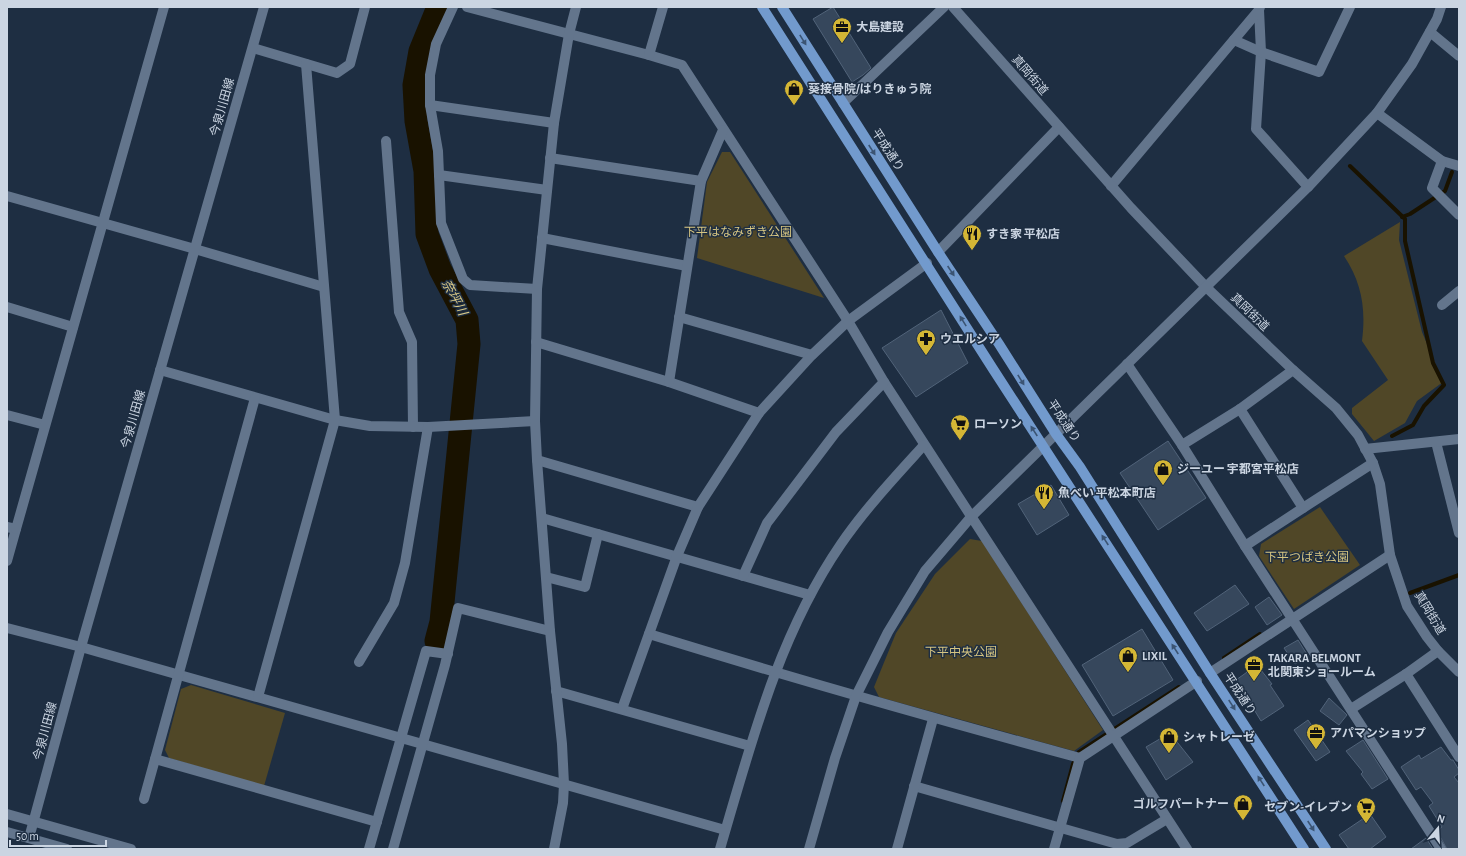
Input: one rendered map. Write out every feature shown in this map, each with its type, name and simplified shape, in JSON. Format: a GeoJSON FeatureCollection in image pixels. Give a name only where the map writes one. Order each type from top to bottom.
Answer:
{"type":"FeatureCollection","features":[{"type":"Feature","properties":{"kind":"main road"},"geometry":{"type":"LineString","coordinates":[[762,7],[1304,849]]}},
{"type":"Feature","properties":{"kind":"main road","name":"平成通り"},"geometry":{"type":"LineString","coordinates":[[782,7],[938,252],[1000,344],[1056,434],[1080,467],[1210,673],[1326,849]]}},
{"type":"Feature","properties":{"kind":"street"},"geometry":{"type":"LineString","coordinates":[[7,561],[11,528],[45,425],[164,7]]}},
{"type":"Feature","properties":{"kind":"street","name":"今泉川田線"},"geometry":{"type":"LineString","coordinates":[[29,838],[81,647],[264,7]]}},
{"type":"Feature","properties":{"kind":"street"},"geometry":{"type":"LineString","coordinates":[[253,48],[337,73],[350,64],[365,7]]}},
{"type":"Feature","properties":{"kind":"street"},"geometry":{"type":"LineString","coordinates":[[453,7],[436,44],[430,75],[430,105],[438,151],[441,223],[463,279],[470,285],[536,289]]}},
{"type":"Feature","properties":{"kind":"street"},"geometry":{"type":"LineString","coordinates":[[467,7],[682,65],[848,321],[924,445],[1166,819],[1187,849]]}},
{"type":"Feature","properties":{"kind":"street"},"geometry":{"type":"LineString","coordinates":[[554,849],[563,803],[564,784],[562,744],[550,631],[537,460],[535,421],[536,289],[554,123],[569,34],[576,7]]}},
{"type":"Feature","properties":{"kind":"street"},"geometry":{"type":"LineString","coordinates":[[649,55],[663,7]]}},
{"type":"Feature","properties":{"kind":"street"},"geometry":{"type":"LineString","coordinates":[[843,104],[944,7]]}},
{"type":"Feature","properties":{"kind":"street","name":"真岡街道"},"geometry":{"type":"LineString","coordinates":[[953,7],[1111,186],[1206,287],[1293,370],[1336,408],[1358,435],[1372,463],[1380,484],[1390,555],[1407,606],[1438,651],[1459,672]]}},
{"type":"Feature","properties":{"kind":"street"},"geometry":{"type":"LineString","coordinates":[[1234,40],[1261,52],[1319,72],[1350,7]]}},
{"type":"Feature","properties":{"kind":"street"},"geometry":{"type":"LineString","coordinates":[[809,849],[835,758],[856,696],[888,632],[925,571],[971,517],[1308,187],[1377,113],[1412,64],[1430,32],[1441,7]]}},
{"type":"Feature","properties":{"kind":"street"},"geometry":{"type":"LineString","coordinates":[[1260,8],[1261,52],[1256,128],[1308,187]]}},
{"type":"Feature","properties":{"kind":"street"},"geometry":{"type":"LineString","coordinates":[[1111,186],[1260,8]]}},
{"type":"Feature","properties":{"kind":"street"},"geometry":{"type":"LineString","coordinates":[[1430,32],[1459,56]]}},
{"type":"Feature","properties":{"kind":"street"},"geometry":{"type":"LineString","coordinates":[[258,697],[335,420],[306,64]]}},
{"type":"Feature","properties":{"kind":"street"},"geometry":{"type":"LineString","coordinates":[[430,105],[554,123]]}},
{"type":"Feature","properties":{"kind":"street"},"geometry":{"type":"LineString","coordinates":[[1377,113],[1442,160],[1459,166]]}},
{"type":"Feature","properties":{"kind":"street"},"geometry":{"type":"LineString","coordinates":[[938,252],[1059,127]]}},
{"type":"Feature","properties":{"kind":"street"},"geometry":{"type":"LineString","coordinates":[[670,382],[700,181],[723,130]]}},
{"type":"Feature","properties":{"kind":"street"},"geometry":{"type":"LineString","coordinates":[[386,141],[398,312],[412,342],[413,427]]}},
{"type":"Feature","properties":{"kind":"street"},"geometry":{"type":"LineString","coordinates":[[550,158],[700,181]]}},
{"type":"Feature","properties":{"kind":"street"},"geometry":{"type":"LineString","coordinates":[[1442,160],[1432,188],[1459,215]]}},
{"type":"Feature","properties":{"kind":"street"},"geometry":{"type":"LineString","coordinates":[[439,174],[547,190]]}},
{"type":"Feature","properties":{"kind":"street"},"geometry":{"type":"LineString","coordinates":[[7,196],[103,222],[324,287]]}},
{"type":"Feature","properties":{"kind":"street"},"geometry":{"type":"LineString","coordinates":[[542,238],[687,266]]}},
{"type":"Feature","properties":{"kind":"street"},"geometry":{"type":"LineString","coordinates":[[622,709],[677,556],[698,507],[760,413],[812,355],[848,321],[926,263]]}},
{"type":"Feature","properties":{"kind":"street"},"geometry":{"type":"LineString","coordinates":[[1442,305],[1459,291]]}},
{"type":"Feature","properties":{"kind":"street"},"geometry":{"type":"LineString","coordinates":[[7,307],[73,327]]}},
{"type":"Feature","properties":{"kind":"street"},"geometry":{"type":"LineString","coordinates":[[679,317],[812,355]]}},
{"type":"Feature","properties":{"kind":"street"},"geometry":{"type":"LineString","coordinates":[[536,342],[670,382],[760,413]]}},
{"type":"Feature","properties":{"kind":"street"},"geometry":{"type":"LineString","coordinates":[[1126,364],[1182,445],[1441,849]]}},
{"type":"Feature","properties":{"kind":"street"},"geometry":{"type":"LineString","coordinates":[[160,370],[335,420],[370,426],[428,427],[535,421]]}},
{"type":"Feature","properties":{"kind":"street"},"geometry":{"type":"LineString","coordinates":[[1182,445],[1240,409],[1293,370]]}},
{"type":"Feature","properties":{"kind":"street"},"geometry":{"type":"LineString","coordinates":[[743,576],[767,523],[836,432],[884,382]]}},
{"type":"Feature","properties":{"kind":"street"},"geometry":{"type":"LineString","coordinates":[[144,799],[255,398]]}},
{"type":"Feature","properties":{"kind":"street"},"geometry":{"type":"LineString","coordinates":[[1240,409],[1302,508]]}},
{"type":"Feature","properties":{"kind":"street"},"geometry":{"type":"LineString","coordinates":[[7,415],[45,425]]}},
{"type":"Feature","properties":{"kind":"street"},"geometry":{"type":"LineString","coordinates":[[360,662],[394,603],[405,563],[428,427]]}},
{"type":"Feature","properties":{"kind":"street"},"geometry":{"type":"LineString","coordinates":[[1365,449],[1459,439]]}},
{"type":"Feature","properties":{"kind":"street"},"geometry":{"type":"LineString","coordinates":[[1436,442],[1459,533]]}},
{"type":"Feature","properties":{"kind":"street"},"geometry":{"type":"LineString","coordinates":[[720,849],[750,746],[775,673],[810,595],[841,544],[886,487],[924,445]]}},
{"type":"Feature","properties":{"kind":"street"},"geometry":{"type":"LineString","coordinates":[[537,460],[698,507]]}},
{"type":"Feature","properties":{"kind":"street"},"geometry":{"type":"LineString","coordinates":[[1246,546],[1372,463]]}},
{"type":"Feature","properties":{"kind":"street"},"geometry":{"type":"LineString","coordinates":[[542,518],[810,595]]}},
{"type":"Feature","properties":{"kind":"street"},"geometry":{"type":"LineString","coordinates":[[546,577],[585,587],[598,534]]}},
{"type":"Feature","properties":{"kind":"street"},"geometry":{"type":"LineString","coordinates":[[1210,673],[1390,555]]}},
{"type":"Feature","properties":{"kind":"street"},"geometry":{"type":"LineString","coordinates":[[393,849],[448,654],[458,608],[550,631]]}},
{"type":"Feature","properties":{"kind":"street"},"geometry":{"type":"LineString","coordinates":[[7,628],[81,647],[726,830]]}},
{"type":"Feature","properties":{"kind":"street"},"geometry":{"type":"LineString","coordinates":[[648,634],[933,719],[1080,758]]}},
{"type":"Feature","properties":{"kind":"street"},"geometry":{"type":"LineString","coordinates":[[369,849],[426,651],[448,654]]}},
{"type":"Feature","properties":{"kind":"street"},"geometry":{"type":"LineString","coordinates":[[1350,708],[1406,674],[1438,651]]}},
{"type":"Feature","properties":{"kind":"street"},"geometry":{"type":"LineString","coordinates":[[1406,674],[1459,757]]}},
{"type":"Feature","properties":{"kind":"street"},"geometry":{"type":"LineString","coordinates":[[1054,849],[1080,758],[1197,681]]}},
{"type":"Feature","properties":{"kind":"street"},"geometry":{"type":"LineString","coordinates":[[556,690],[750,746]]}},
{"type":"Feature","properties":{"kind":"street"},"geometry":{"type":"LineString","coordinates":[[897,849],[933,719]]}},
{"type":"Feature","properties":{"kind":"street"},"geometry":{"type":"LineString","coordinates":[[155,759],[377,822]]}},
{"type":"Feature","properties":{"kind":"street"},"geometry":{"type":"LineString","coordinates":[[914,786],[1117,844],[1127,844],[1166,819]]}},
{"type":"Feature","properties":{"kind":"street"},"geometry":{"type":"LineString","coordinates":[[7,814],[131,849]]}},
{"type":"Feature","properties":{"kind":"street"},"geometry":{"type":"LineString","coordinates":[[7,832],[67,849]]}},
{"type":"Feature","properties":{"kind":"green space","name":"下平はなみずき公園"},"geometry":{"type":"Polygon","coordinates":[[[722,152],[730,152],[824,298],[697,258],[707,182],[722,152]]]}},
{"type":"Feature","properties":{"kind":"green space"},"geometry":{"type":"Polygon","coordinates":[[[1400,222],[1399,240],[1422,332],[1443,382],[1417,401],[1405,423],[1374,441],[1352,414],[1352,408],[1388,380],[1362,341],[1363,307],[1359,286],[1344,256],[1400,222]]]}},
{"type":"Feature","properties":{"kind":"green space","name":"下平つばき公園"},"geometry":{"type":"Polygon","coordinates":[[[1320,507],[1360,565],[1294,609],[1259,556],[1261,544],[1320,507]]]}},
{"type":"Feature","properties":{"kind":"green space","name":"下平中央公園"},"geometry":{"type":"Polygon","coordinates":[[[970,539],[982,541],[1103,730],[1074,751],[879,697],[874,687],[896,633],[935,574],[970,539]]]}},
{"type":"Feature","properties":{"kind":"green space"},"geometry":{"type":"Polygon","coordinates":[[[191,685],[285,713],[264,786],[169,758],[165,750],[181,689],[191,685]]]}},
{"type":"Feature","properties":{"kind":"building","name":"大島建設"},"geometry":{"type":"Polygon","coordinates":[[[833,7],[871,68],[852,82],[813,19],[833,7]]]}},
{"type":"Feature","properties":{"kind":"building","name":"ウエルシア"},"geometry":{"type":"Polygon","coordinates":[[[941,310],[968,363],[916,397],[882,348],[941,310]]]}},
{"type":"Feature","properties":{"kind":"building","name":"ジーユー 宇都宮平松店"},"geometry":{"type":"Polygon","coordinates":[[[1168,441],[1206,498],[1158,530],[1120,473],[1168,441]]]}},
{"type":"Feature","properties":{"kind":"building","name":"魚べい 平松本町店"},"geometry":{"type":"Polygon","coordinates":[[[1051,485],[1069,515],[1037,535],[1018,504],[1051,485]]]}},
{"type":"Feature","properties":{"kind":"building"},"geometry":{"type":"Polygon","coordinates":[[[1235,585],[1249,604],[1207,631],[1194,613],[1235,585]]]}},
{"type":"Feature","properties":{"kind":"building"},"geometry":{"type":"Polygon","coordinates":[[[1269,597],[1282,615],[1267,625],[1255,607],[1269,597]]]}},
{"type":"Feature","properties":{"kind":"building","name":"LIXIL"},"geometry":{"type":"Polygon","coordinates":[[[1142,629],[1173,680],[1113,716],[1082,665],[1142,629]]]}},
{"type":"Feature","properties":{"kind":"building"},"geometry":{"type":"Polygon","coordinates":[[[1298,640],[1308,656],[1295,664],[1284,648],[1298,640]]]}},
{"type":"Feature","properties":{"kind":"building"},"geometry":{"type":"Polygon","coordinates":[[[1257,665],[1272,684],[1270,685],[1284,706],[1261,721],[1236,680],[1257,665]]]}},
{"type":"Feature","properties":{"kind":"building"},"geometry":{"type":"Polygon","coordinates":[[[1329,698],[1347,715],[1339,725],[1320,711],[1329,698]]]}},
{"type":"Feature","properties":{"kind":"building"},"geometry":{"type":"Polygon","coordinates":[[[1308,720],[1330,752],[1316,761],[1294,730],[1308,720]]]}},
{"type":"Feature","properties":{"kind":"building","name":"シャトレーゼ"},"geometry":{"type":"Polygon","coordinates":[[[1170,733],[1193,762],[1166,780],[1146,747],[1170,733]]]}},
{"type":"Feature","properties":{"kind":"building"},"geometry":{"type":"Polygon","coordinates":[[[1363,740],[1388,779],[1372,789],[1361,774],[1363,772],[1346,751],[1363,740]]]}},
{"type":"Feature","properties":{"kind":"building"},"geometry":{"type":"Polygon","coordinates":[[[1441,747],[1451,760],[1453,760],[1459,770],[1459,773],[1454,777],[1459,783],[1459,849],[1447,849],[1437,831],[1442,827],[1429,806],[1433,803],[1421,787],[1416,790],[1401,767],[1419,755],[1421,759],[1441,747]]]}},
{"type":"Feature","properties":{"kind":"building","name":"セブン-イレブン"},"geometry":{"type":"Polygon","coordinates":[[[1370,814],[1386,837],[1370,849],[1349,849],[1339,835],[1370,814]]]}},
{"type":"Feature","properties":{"kind":"building"},"geometry":{"type":"Polygon","coordinates":[[[1426,838],[1433,849],[1411,849],[1426,838]]]}},
{"type":"Feature","properties":{"kind":"waterway","name":"奈坪川"},"geometry":{"type":"LineString","coordinates":[[436,641],[441,622],[469,344],[467,320],[440,269],[427,234],[425,171],[416,121],[414,85],[420,51],[438,7]]}},
{"type":"Feature","properties":{"kind":"waterway"},"geometry":{"type":"LineString","coordinates":[[1350,166],[1405,219],[1405,241],[1433,363],[1444,385],[1424,406],[1413,425],[1392,436]]}},
{"type":"Feature","properties":{"kind":"waterway"},"geometry":{"type":"LineString","coordinates":[[1402,217],[1410,214],[1445,191],[1452,172]]}},
{"type":"Feature","properties":{"kind":"waterway"},"geometry":{"type":"LineString","coordinates":[[1410,593],[1459,575]]}},
{"type":"Feature","properties":{"kind":"waterway"},"geometry":{"type":"LineString","coordinates":[[1224,658],[1260,634]]}},
{"type":"Feature","properties":{"kind":"waterway"},"geometry":{"type":"LineString","coordinates":[[1063,801],[1073,764],[1079,752],[1179,687]]}},
{"type":"Feature","properties":{"kind":"place","name":"大島建設"},"geometry":{"type":"Point","coordinates":[842,44]}},
{"type":"Feature","properties":{"kind":"place","name":"葵接骨院/はりきゅう院"},"geometry":{"type":"Point","coordinates":[794,106]}},
{"type":"Feature","properties":{"kind":"place","name":"すき家 平松店"},"geometry":{"type":"Point","coordinates":[972,251]}},
{"type":"Feature","properties":{"kind":"place","name":"ウエルシア"},"geometry":{"type":"Point","coordinates":[926,356]}},
{"type":"Feature","properties":{"kind":"place","name":"ローソン"},"geometry":{"type":"Point","coordinates":[960,441]}},
{"type":"Feature","properties":{"kind":"place","name":"ジーユー 宇都宮平松店"},"geometry":{"type":"Point","coordinates":[1163,486]}},
{"type":"Feature","properties":{"kind":"place","name":"魚べい 平松本町店"},"geometry":{"type":"Point","coordinates":[1044,510]}},
{"type":"Feature","properties":{"kind":"place","name":"LIXIL"},"geometry":{"type":"Point","coordinates":[1128,673]}},
{"type":"Feature","properties":{"kind":"place","name":"TAKARA BELMONT 北関東ショールーム"},"geometry":{"type":"Point","coordinates":[1254,682]}},
{"type":"Feature","properties":{"kind":"place","name":"アパマンショップ"},"geometry":{"type":"Point","coordinates":[1316,750]}},
{"type":"Feature","properties":{"kind":"place","name":"シャトレーゼ"},"geometry":{"type":"Point","coordinates":[1169,754]}},
{"type":"Feature","properties":{"kind":"place","name":"ゴルフパートナー"},"geometry":{"type":"Point","coordinates":[1243,821]}},
{"type":"Feature","properties":{"kind":"place","name":"セブン-イレブン"},"geometry":{"type":"Point","coordinates":[1366,824]}}]}
